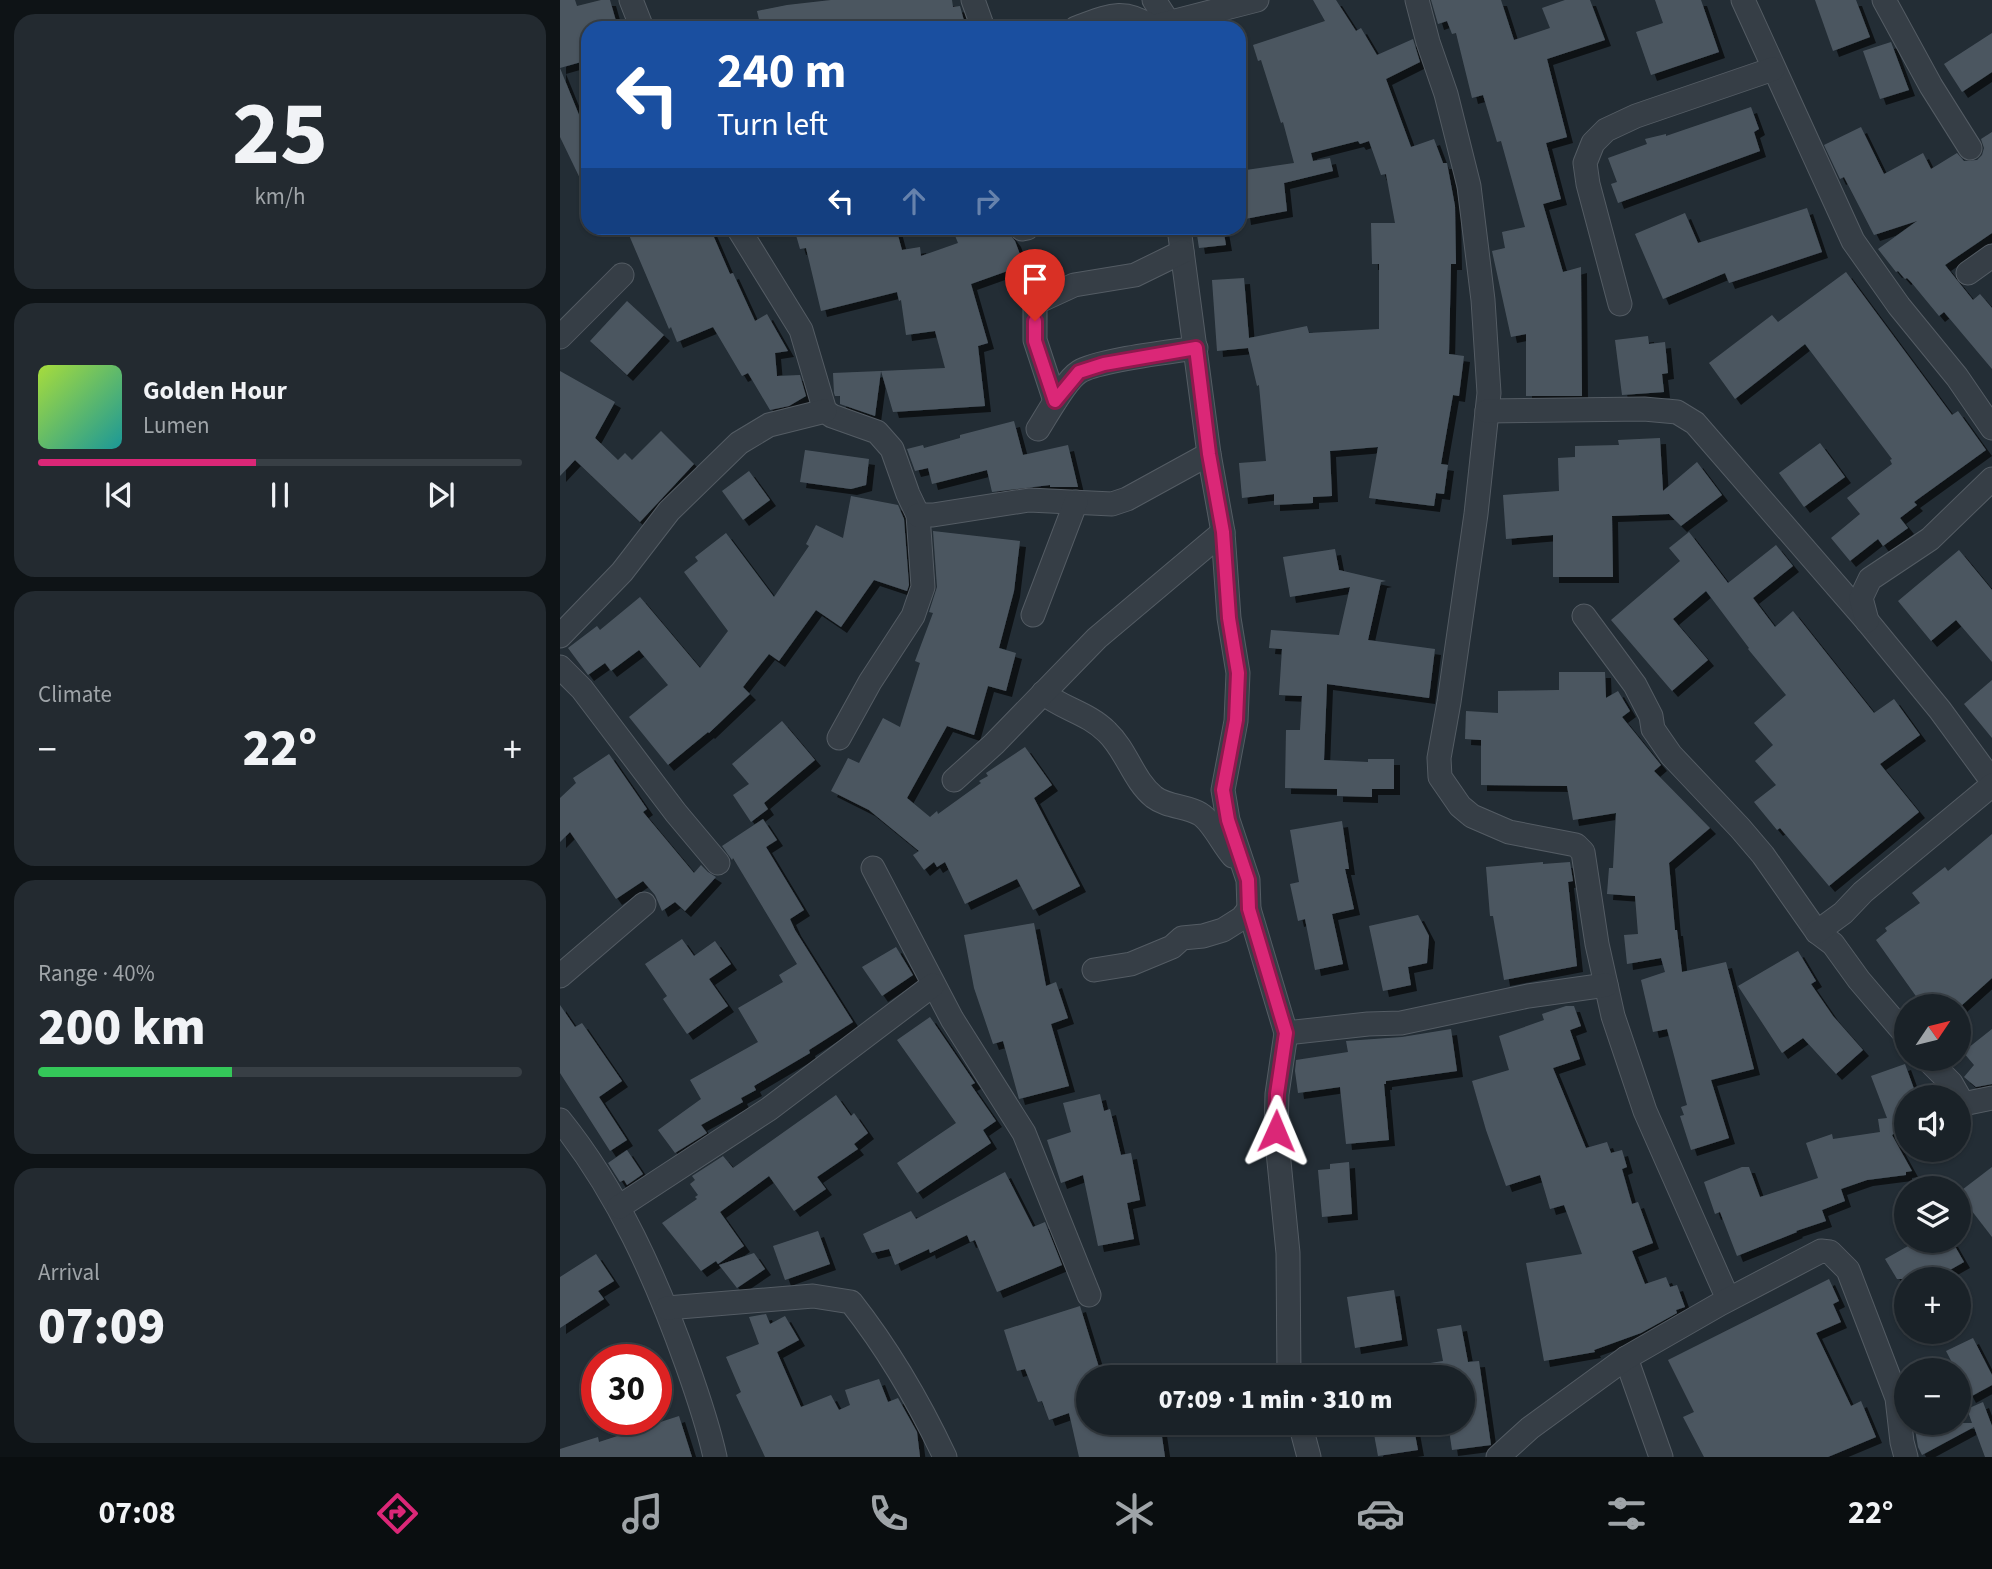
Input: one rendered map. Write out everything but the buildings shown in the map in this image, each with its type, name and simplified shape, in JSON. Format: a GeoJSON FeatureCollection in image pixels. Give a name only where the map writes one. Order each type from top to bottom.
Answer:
{"type":"FeatureCollection","features":[{"type":"Feature","properties":{"kind":"street"},"geometry":{"type":"LineString","coordinates":[[631,0],[639,21]]}},
{"type":"Feature","properties":{"kind":"street"},"geometry":{"type":"LineString","coordinates":[[973,0],[980,21]]}},
{"type":"Feature","properties":{"kind":"street"},"geometry":{"type":"LineString","coordinates":[[1154,0],[1157,21]]}},
{"type":"Feature","properties":{"kind":"street"},"geometry":{"type":"LineString","coordinates":[[1177,21],[1257,0]]}},
{"type":"Feature","properties":{"kind":"street"},"geometry":{"type":"LineString","coordinates":[[1418,0],[1428,42],[1446,94],[1469,186],[1483,300],[1489,393],[1465,591],[1439,758],[1440,777],[1460,806],[1472,816],[1509,832],[1576,845],[1583,852],[1613,1016],[1645,1111],[1728,1299]]}},
{"type":"Feature","properties":{"kind":"street"},"geometry":{"type":"LineString","coordinates":[[1743,0],[1853,241],[1899,306],[1957,377],[1992,429]]}},
{"type":"Feature","properties":{"kind":"street"},"geometry":{"type":"LineString","coordinates":[[1884,0],[1931,86],[1970,148]]}},
{"type":"Feature","properties":{"kind":"street"},"geometry":{"type":"LineString","coordinates":[[1098,21],[1121,14],[1146,21]]}},
{"type":"Feature","properties":{"kind":"street"},"geometry":{"type":"LineString","coordinates":[[1620,304],[1588,184],[1585,163],[1593,143],[1606,130],[1636,116],[1773,69]]}},
{"type":"Feature","properties":{"kind":"street"},"geometry":{"type":"LineString","coordinates":[[742,235],[801,330],[825,411],[877,432],[886,440],[918,514],[923,587],[913,616],[870,682],[839,738]]}},
{"type":"Feature","properties":{"kind":"street"},"geometry":{"type":"LineString","coordinates":[[1179,235],[1209,454],[1223,532],[1229,618],[1238,673],[1236,720],[1223,790],[1228,820],[1248,880],[1249,909],[1286,1033],[1277,1094],[1276,1131],[1288,1253],[1289,1365]]}},
{"type":"Feature","properties":{"kind":"street"},"geometry":{"type":"LineString","coordinates":[[1055,401],[1035,341],[1035,303],[1074,285],[1135,275],[1182,252]]}},
{"type":"Feature","properties":{"kind":"street"},"geometry":{"type":"LineString","coordinates":[[1968,273],[1992,256]]}},
{"type":"Feature","properties":{"kind":"street"},"geometry":{"type":"LineString","coordinates":[[560,337],[622,275]]}},
{"type":"Feature","properties":{"kind":"street"},"geometry":{"type":"LineString","coordinates":[[1038,429],[1055,401],[1079,372],[1104,364],[1196,348]]}},
{"type":"Feature","properties":{"kind":"street"},"geometry":{"type":"LineString","coordinates":[[1487,411],[1644,409],[1677,412],[1695,423],[1724,453],[1867,621],[1940,710],[1992,783],[1863,892],[1843,913],[1817,932]]}},
{"type":"Feature","properties":{"kind":"street"},"geometry":{"type":"LineString","coordinates":[[560,636],[622,572],[669,511],[739,443],[769,425],[825,411]]}},
{"type":"Feature","properties":{"kind":"street"},"geometry":{"type":"LineString","coordinates":[[918,514],[933,515],[1029,500],[1112,503],[1127,499],[1209,454]]}},
{"type":"Feature","properties":{"kind":"street"},"geometry":{"type":"LineString","coordinates":[[1867,621],[1861,598],[1870,579],[1930,539],[1992,479]]}},
{"type":"Feature","properties":{"kind":"street"},"geometry":{"type":"LineString","coordinates":[[1033,615],[1076,502]]}},
{"type":"Feature","properties":{"kind":"street"},"geometry":{"type":"LineString","coordinates":[[954,780],[1097,638],[1223,532]]}},
{"type":"Feature","properties":{"kind":"street"},"geometry":{"type":"LineString","coordinates":[[1584,617],[1635,685],[1651,716],[1653,729],[1671,755],[1763,855],[1817,932],[1833,944],[1894,1021]]}},
{"type":"Feature","properties":{"kind":"street"},"geometry":{"type":"LineString","coordinates":[[560,667],[582,689],[676,813],[718,863]]}},
{"type":"Feature","properties":{"kind":"street"},"geometry":{"type":"LineString","coordinates":[[1043,693],[1057,704],[1089,716],[1109,733],[1128,759],[1140,784],[1156,799],[1200,814],[1232,855],[1241,862]]}},
{"type":"Feature","properties":{"kind":"street"},"geometry":{"type":"LineString","coordinates":[[873,868],[933,985],[1024,1133],[1089,1295]]}},
{"type":"Feature","properties":{"kind":"street"},"geometry":{"type":"LineString","coordinates":[[560,976],[644,904]]}},
{"type":"Feature","properties":{"kind":"street"},"geometry":{"type":"LineString","coordinates":[[1094,970],[1131,964],[1172,947],[1182,938],[1223,930],[1242,918],[1249,909]]}},
{"type":"Feature","properties":{"kind":"street"},"geometry":{"type":"LineString","coordinates":[[619,1207],[769,1109],[933,985]]}},
{"type":"Feature","properties":{"kind":"street"},"geometry":{"type":"LineString","coordinates":[[1286,1033],[1401,1023],[1528,996],[1606,985]]}},
{"type":"Feature","properties":{"kind":"street"},"geometry":{"type":"LineString","coordinates":[[1939,1071],[1951,1083],[1963,1104],[1992,1098]]}},
{"type":"Feature","properties":{"kind":"street"},"geometry":{"type":"LineString","coordinates":[[560,1120],[579,1144],[619,1207],[667,1308],[709,1429],[715,1457]]}},
{"type":"Feature","properties":{"kind":"street"},"geometry":{"type":"LineString","coordinates":[[1498,1457],[1530,1428],[1626,1358],[1728,1299],[1821,1251],[1830,1252],[1848,1270],[1897,1398],[1906,1457]]}},
{"type":"Feature","properties":{"kind":"street"},"geometry":{"type":"LineString","coordinates":[[667,1308],[813,1296],[850,1302],[879,1338],[934,1433],[944,1457]]}},
{"type":"Feature","properties":{"kind":"street"},"geometry":{"type":"LineString","coordinates":[[1626,1358],[1661,1457]]}},
{"type":"Feature","properties":{"kind":"street"},"geometry":{"type":"LineString","coordinates":[[1304,1435],[1310,1457]]}},
{"type":"Feature","properties":{"kind":"route"},"geometry":{"type":"LineString","coordinates":[[1035,321],[1035,341],[1055,401],[1079,372],[1104,364],[1196,348],[1209,454],[1223,532],[1229,618],[1238,673],[1236,720],[1223,790],[1228,820],[1248,880],[1249,909],[1286,1033],[1277,1094],[1276,1131]]}}]}
